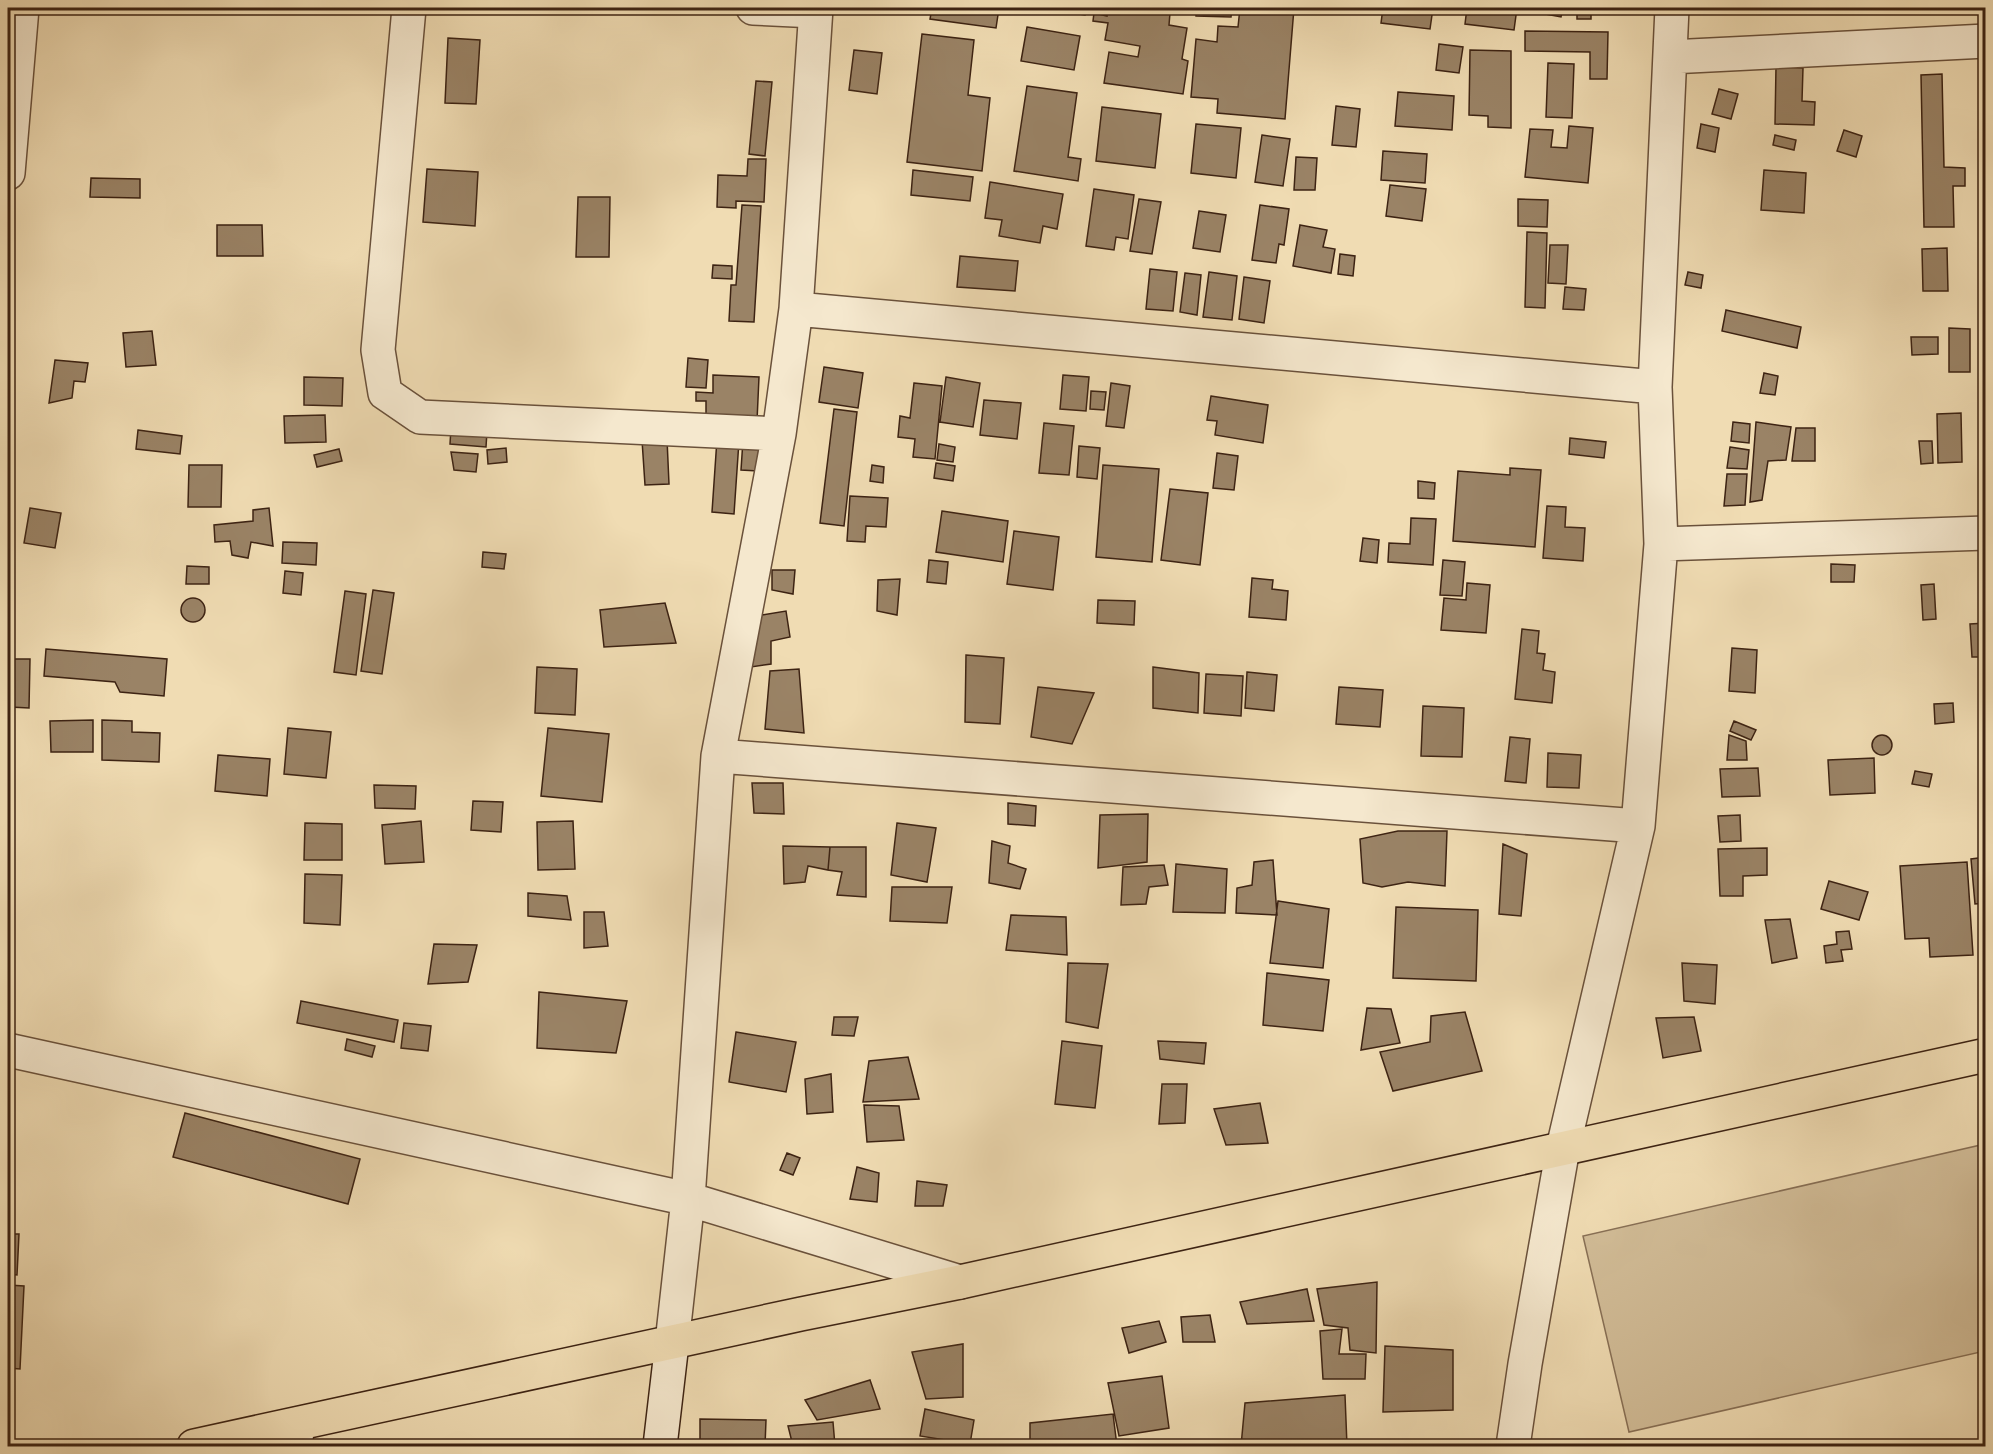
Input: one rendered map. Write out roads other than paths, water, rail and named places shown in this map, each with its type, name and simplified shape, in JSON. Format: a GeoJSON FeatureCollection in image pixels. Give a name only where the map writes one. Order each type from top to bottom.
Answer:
{"type":"FeatureCollection","features":[{"type":"Feature","properties":{"kind":"highway"},"geometry":{"type":"LineString","coordinates":[[194,1446],[297,1435],[672,1343],[960,1282],[1986,1055]]}},
{"type":"Feature","properties":{"kind":"street"},"geometry":{"type":"LineString","coordinates":[[8,173],[22,8]]}},
{"type":"Feature","properties":{"kind":"street"},"geometry":{"type":"LineString","coordinates":[[409,8],[378,350],[385,393],[420,417],[779,434]]}},
{"type":"Feature","properties":{"kind":"street"},"geometry":{"type":"LineString","coordinates":[[660,1446],[688,1199],[717,756],[779,434],[796,309],[815,9],[753,8]]}},
{"type":"Feature","properties":{"kind":"street"},"geometry":{"type":"LineString","coordinates":[[1513,1446],[1563,1148],[1638,826],[1661,544],[1655,387],[1672,8]]}},
{"type":"Feature","properties":{"kind":"street"},"geometry":{"type":"LineString","coordinates":[[1670,57],[1986,41]]}},
{"type":"Feature","properties":{"kind":"street"},"geometry":{"type":"LineString","coordinates":[[796,309],[1655,387]]}},
{"type":"Feature","properties":{"kind":"street"},"geometry":{"type":"LineString","coordinates":[[1661,544],[1986,533]]}},
{"type":"Feature","properties":{"kind":"street"},"geometry":{"type":"LineString","coordinates":[[717,756],[1638,826]]}},
{"type":"Feature","properties":{"kind":"street"},"geometry":{"type":"LineString","coordinates":[[8,1050],[688,1199],[960,1282]]}}]}
